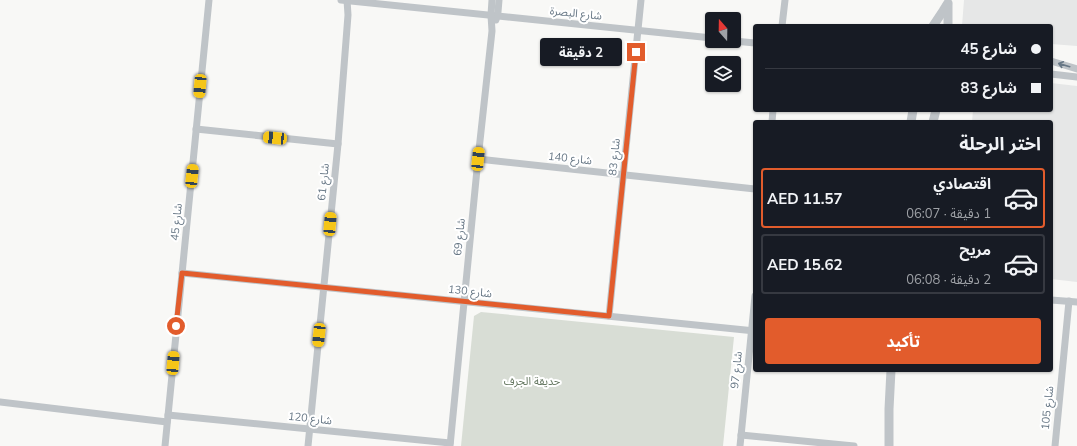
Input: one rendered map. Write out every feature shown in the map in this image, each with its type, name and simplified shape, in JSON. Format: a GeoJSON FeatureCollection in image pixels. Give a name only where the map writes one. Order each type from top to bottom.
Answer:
{"type":"FeatureCollection","features":[{"type":"Feature","properties":{"kind":"street","name":"شارع 45"},"geometry":{"type":"LineString","coordinates":[[165,446],[209,0]]}},
{"type":"Feature","properties":{"kind":"street","name":"شارع البصرة"},"geometry":{"type":"LineString","coordinates":[[348,0],[705,37]]}},
{"type":"Feature","properties":{"kind":"street","name":"شارع 61"},"geometry":{"type":"LineString","coordinates":[[308,446],[338,144],[348,0]]}},
{"type":"Feature","properties":{"kind":"street","name":"شارع 69"},"geometry":{"type":"LineString","coordinates":[[492,0],[494,16]]}},
{"type":"Feature","properties":{"kind":"street","name":"شارع 69"},"geometry":{"type":"LineString","coordinates":[[450,445],[492,31],[494,16],[499,0]]}},
{"type":"Feature","properties":{"kind":"street","name":"شارع 83"},"geometry":{"type":"LineString","coordinates":[[609,316],[641,0]]}},
{"type":"Feature","properties":{"kind":"street"},"geometry":{"type":"LineString","coordinates":[[782,24],[784,0]]}},
{"type":"Feature","properties":{"kind":"street"},"geometry":{"type":"LineString","coordinates":[[934,24],[943,12],[948,1]]}},
{"type":"Feature","properties":{"kind":"street"},"geometry":{"type":"LineString","coordinates":[[948,1],[948,24]]}},
{"type":"Feature","properties":{"kind":"street"},"geometry":{"type":"LineString","coordinates":[[741,42],[753,43]]}},
{"type":"Feature","properties":{"kind":"street"},"geometry":{"type":"LineString","coordinates":[[1053,62],[1077,69]]}},
{"type":"Feature","properties":{"kind":"street"},"geometry":{"type":"LineString","coordinates":[[1053,74],[1077,77]]}},
{"type":"Feature","properties":{"kind":"street"},"geometry":{"type":"LineString","coordinates":[[196,129],[338,144]]}},
{"type":"Feature","properties":{"kind":"street","name":"شارع 140"},"geometry":{"type":"LineString","coordinates":[[478,159],[753,189]]}},
{"type":"Feature","properties":{"kind":"street","name":"شارع 130"},"geometry":{"type":"LineString","coordinates":[[182,273],[753,331]]}},
{"type":"Feature","properties":{"kind":"street"},"geometry":{"type":"LineString","coordinates":[[1053,300],[1077,302]]}},
{"type":"Feature","properties":{"kind":"street","name":"شارع 105"},"geometry":{"type":"LineString","coordinates":[[1055,446],[1069,302]]}},
{"type":"Feature","properties":{"kind":"street","name":"شارع 97"},"geometry":{"type":"LineString","coordinates":[[740,446],[753,331]]}},
{"type":"Feature","properties":{"kind":"street"},"geometry":{"type":"LineString","coordinates":[[889,446],[891,372]]}},
{"type":"Feature","properties":{"kind":"street","name":"شارع 120"},"geometry":{"type":"LineString","coordinates":[[0,402],[167,419],[310,429],[450,445]]}},
{"type":"Feature","properties":{"kind":"street"},"geometry":{"type":"LineString","coordinates":[[741,436],[854,446]]}},
{"type":"Feature","properties":{"kind":"shaded area"},"geometry":{"type":"Polygon","coordinates":[[[964,0],[1077,0],[1077,46],[1053,44],[1053,24],[962,24],[964,0]]]}},
{"type":"Feature","properties":{"kind":"shaded area"},"geometry":{"type":"Polygon","coordinates":[[[1053,83],[1077,86],[1077,282],[1053,279],[1053,120],[972,120],[973,112],[1053,112],[1053,83]]]}},
{"type":"Feature","properties":{"kind":"green space","name":"حديقة الجرف"},"geometry":{"type":"Polygon","coordinates":[[[481,312],[734,337],[723,446],[461,446],[474,316],[481,312]]]}},
{"type":"Feature","properties":{"kind":"route"},"geometry":{"type":"LineString","coordinates":[[176,326],[182,273],[609,316],[636,52]]}}]}
